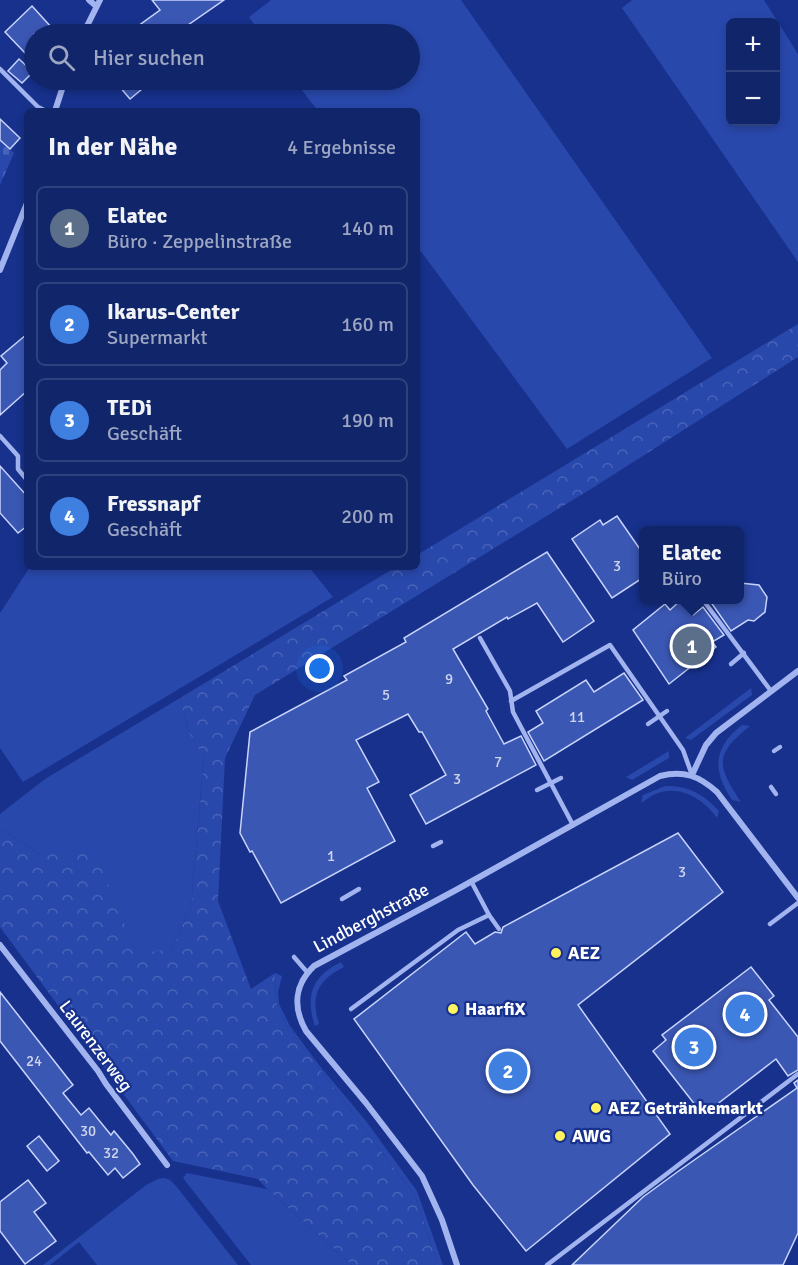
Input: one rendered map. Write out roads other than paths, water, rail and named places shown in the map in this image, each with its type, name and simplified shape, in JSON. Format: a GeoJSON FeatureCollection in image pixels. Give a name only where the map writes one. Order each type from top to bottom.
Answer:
{"type":"FeatureCollection","features":[{"type":"Feature","properties":{"kind":"street"},"geometry":{"type":"LineString","coordinates":[[88,24],[98,3],[89,0]]}},
{"type":"Feature","properties":{"kind":"street"},"geometry":{"type":"LineString","coordinates":[[56,108],[62,90]]}},
{"type":"Feature","properties":{"kind":"street"},"geometry":{"type":"LineString","coordinates":[[0,270],[24,210]]}},
{"type":"Feature","properties":{"kind":"street"},"geometry":{"type":"LineString","coordinates":[[798,671],[716,733],[706,745],[692,775],[717,792],[798,898]]}},
{"type":"Feature","properties":{"kind":"street","name":"Lindberghstraße"},"geometry":{"type":"LineString","coordinates":[[457,1265],[442,1220],[422,1176],[366,1103],[306,1031],[297,1007],[297,993],[301,981],[314,966],[660,776],[681,773],[692,775]]}},
{"type":"Feature","properties":{"kind":"street","name":"Laurenzerweg"},"geometry":{"type":"LineString","coordinates":[[0,945],[98,1071],[167,1165]]}},
{"type":"Feature","properties":{"kind":"lane"},"geometry":{"type":"LineString","coordinates":[[0,69],[40,108]]}},
{"type":"Feature","properties":{"kind":"lane"},"geometry":{"type":"LineString","coordinates":[[0,436],[18,456],[18,469],[24,476]]}},
{"type":"Feature","properties":{"kind":"lane"},"geometry":{"type":"LineString","coordinates":[[706,604],[771,691]]}},
{"type":"Feature","properties":{"kind":"lane"},"geometry":{"type":"LineString","coordinates":[[480,638],[510,691],[513,712],[573,825]]}},
{"type":"Feature","properties":{"kind":"lane"},"geometry":{"type":"LineString","coordinates":[[511,701],[610,645],[683,750],[692,775]]}},
{"type":"Feature","properties":{"kind":"lane"},"geometry":{"type":"LineString","coordinates":[[731,664],[744,653]]}},
{"type":"Feature","properties":{"kind":"lane"},"geometry":{"type":"LineString","coordinates":[[648,724],[668,711]]}},
{"type":"Feature","properties":{"kind":"lane"},"geometry":{"type":"LineString","coordinates":[[774,752],[780,747]]}},
{"type":"Feature","properties":{"kind":"lane"},"geometry":{"type":"LineString","coordinates":[[537,790],[561,778]]}},
{"type":"Feature","properties":{"kind":"lane"},"geometry":{"type":"LineString","coordinates":[[771,787],[776,794]]}},
{"type":"Feature","properties":{"kind":"lane"},"geometry":{"type":"LineString","coordinates":[[433,846],[441,842]]}},
{"type":"Feature","properties":{"kind":"lane"},"geometry":{"type":"LineString","coordinates":[[471,881],[499,929]]}},
{"type":"Feature","properties":{"kind":"lane"},"geometry":{"type":"LineString","coordinates":[[342,899],[359,889]]}},
{"type":"Feature","properties":{"kind":"lane"},"geometry":{"type":"LineString","coordinates":[[770,924],[798,903]]}},
{"type":"Feature","properties":{"kind":"lane"},"geometry":{"type":"LineString","coordinates":[[351,1009],[458,930],[489,915]]}},
{"type":"Feature","properties":{"kind":"lane"},"geometry":{"type":"LineString","coordinates":[[294,957],[307,972]]}},
{"type":"Feature","properties":{"kind":"lane"},"geometry":{"type":"LineString","coordinates":[[547,1265],[798,1074]]}},
{"type":"Feature","properties":{"kind":"place","name":"Elatec"},"geometry":{"type":"Point","coordinates":[692,646]}},
{"type":"Feature","properties":{"kind":"place","name":"AEZ"},"geometry":{"type":"Point","coordinates":[556,953]}},
{"type":"Feature","properties":{"kind":"place","name":"HaarfiX"},"geometry":{"type":"Point","coordinates":[453,1009]}},
{"type":"Feature","properties":{"kind":"place","name":"Fressnapf"},"geometry":{"type":"Point","coordinates":[745,1014]}},
{"type":"Feature","properties":{"kind":"place","name":"TEDi"},"geometry":{"type":"Point","coordinates":[694,1047]}},
{"type":"Feature","properties":{"kind":"place","name":"Ikarus-Center"},"geometry":{"type":"Point","coordinates":[508,1071]}},
{"type":"Feature","properties":{"kind":"place","name":"AEZ Getränkemarkt"},"geometry":{"type":"Point","coordinates":[596,1108]}},
{"type":"Feature","properties":{"kind":"place","name":"AWG"},"geometry":{"type":"Point","coordinates":[560,1136]}}]}
